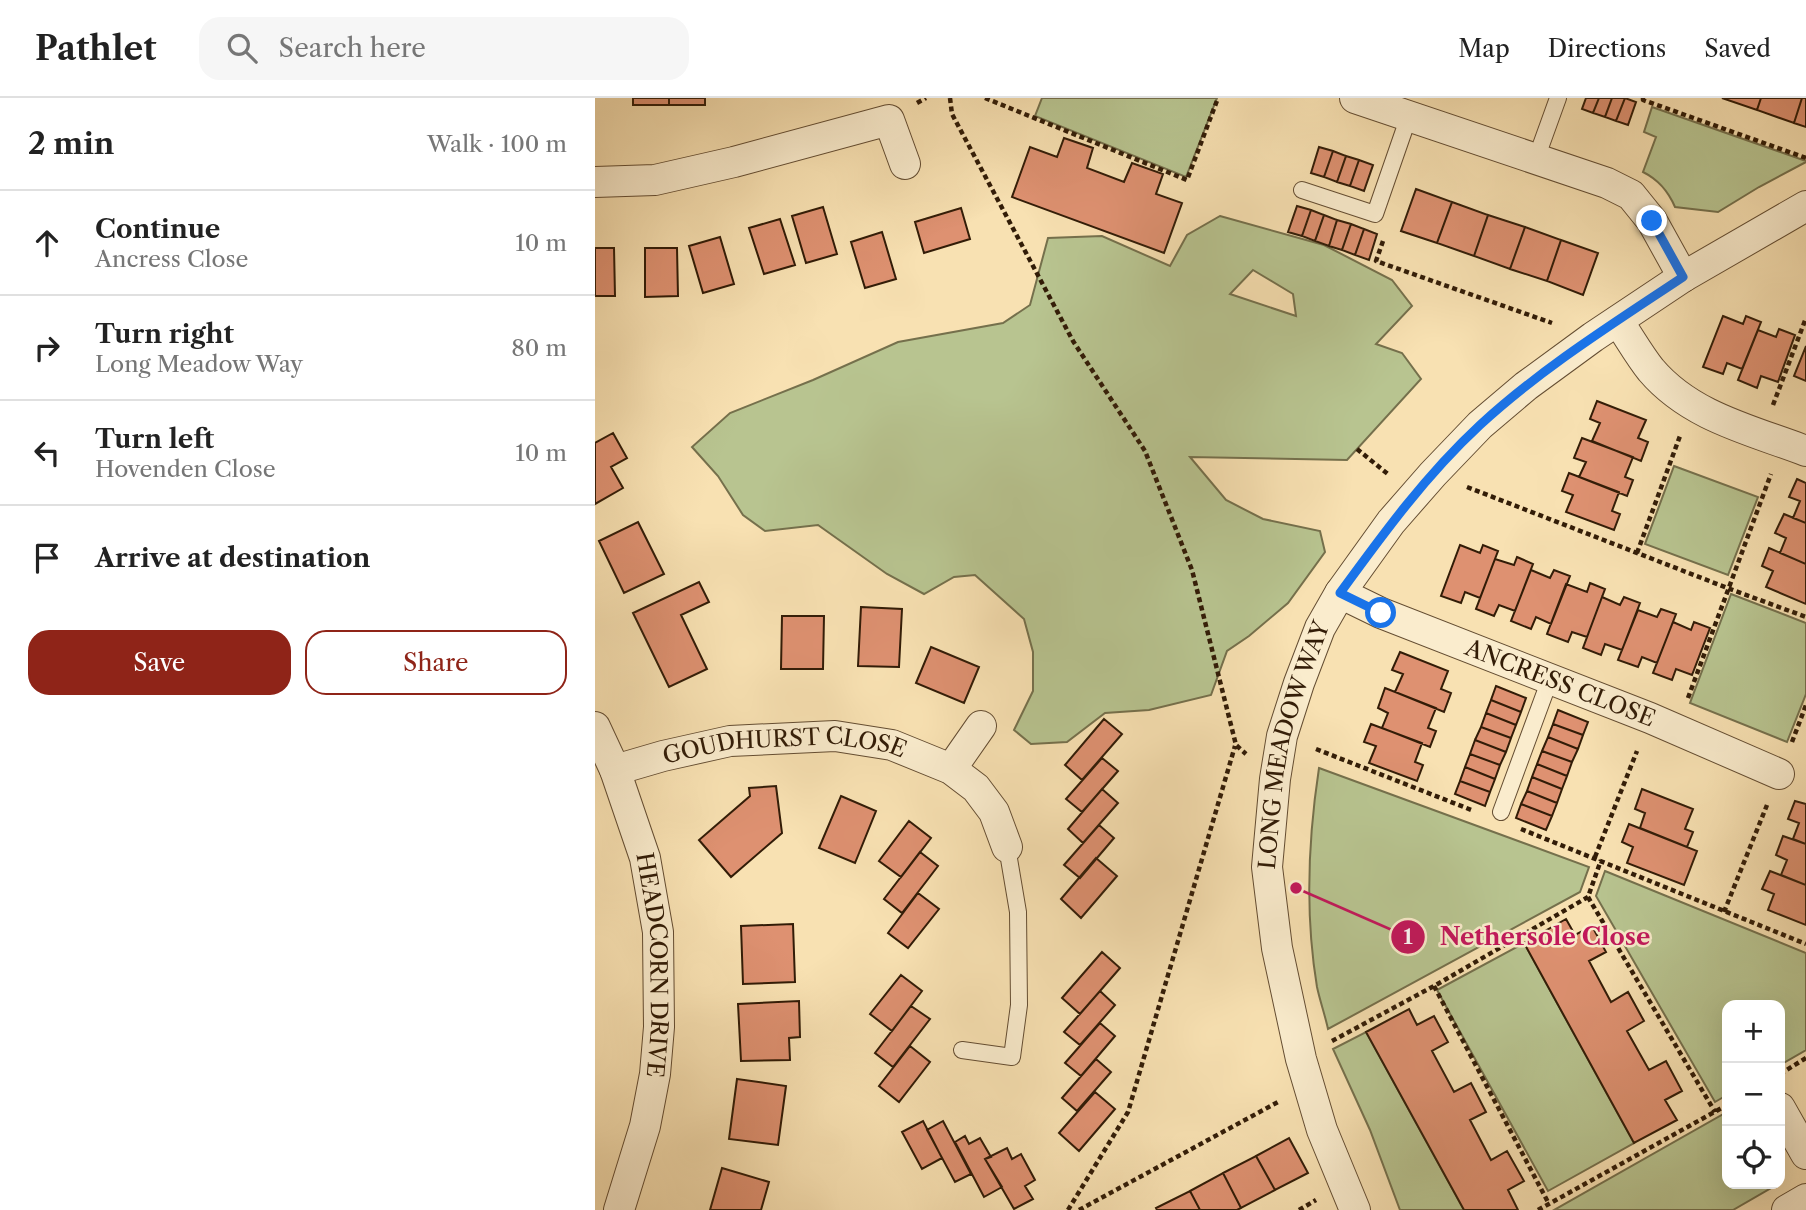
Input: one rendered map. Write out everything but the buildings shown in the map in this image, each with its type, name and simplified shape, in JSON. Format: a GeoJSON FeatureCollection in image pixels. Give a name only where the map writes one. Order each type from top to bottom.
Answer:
{"type":"FeatureCollection","features":[{"type":"Feature","properties":{"kind":"street"},"geometry":{"type":"LineString","coordinates":[[1355,98],[1607,183],[1631,195],[1652,221],[1683,277]]}},
{"type":"Feature","properties":{"kind":"street"},"geometry":{"type":"LineString","coordinates":[[595,181],[655,180],[734,162],[889,120],[905,164]]}},
{"type":"Feature","properties":{"kind":"street","name":"LONG MEADOW WAY"},"geometry":{"type":"LineString","coordinates":[[1355,1210],[1322,1130],[1304,1072],[1277,948],[1267,867],[1282,736],[1321,628],[1340,593],[1391,522],[1480,425],[1526,386],[1593,337],[1683,277],[1806,206]]}},
{"type":"Feature","properties":{"kind":"street"},"geometry":{"type":"LineString","coordinates":[[1618,321],[1651,369],[1676,394],[1708,414],[1783,443]]}},
{"type":"Feature","properties":{"kind":"street","name":"ANCRESS CLOSE"},"geometry":{"type":"LineString","coordinates":[[1340,593],[1381,613],[1663,723],[1779,774]]}},
{"type":"Feature","properties":{"kind":"street"},"geometry":{"type":"LineString","coordinates":[[951,769],[981,726]]}},
{"type":"Feature","properties":{"kind":"street","name":"HEADCORN DRIVE"},"geometry":{"type":"LineString","coordinates":[[595,727],[615,770],[645,858],[658,932],[659,1027],[656,1074],[645,1126],[619,1210]]}},
{"type":"Feature","properties":{"kind":"street","name":"GOUDHURST CLOSE"},"geometry":{"type":"LineString","coordinates":[[615,770],[730,741],[835,736],[892,746],[951,769],[976,788],[993,812],[1007,847]]}},
{"type":"Feature","properties":{"kind":"street"},"geometry":{"type":"LineString","coordinates":[[1785,1117],[1806,1154]]}},
{"type":"Feature","properties":{"kind":"street"},"geometry":{"type":"LineString","coordinates":[[1787,1210],[1806,1199]]}},
{"type":"Feature","properties":{"kind":"lane"},"geometry":{"type":"LineString","coordinates":[[1536,159],[1557,98]]}},
{"type":"Feature","properties":{"kind":"lane"},"geometry":{"type":"LineString","coordinates":[[1303,190],[1375,214],[1409,116]]}},
{"type":"Feature","properties":{"kind":"lane"},"geometry":{"type":"LineString","coordinates":[[1501,812],[1550,679]]}},
{"type":"Feature","properties":{"kind":"lane","name":"GOUDHURST CLOSE"},"geometry":{"type":"LineString","coordinates":[[962,1051],[1012,1057],[1019,1005],[1018,912],[1007,847]]}},
{"type":"Feature","properties":{"kind":"path"},"geometry":{"type":"LineString","coordinates":[[950,98],[952,114],[1073,341],[1145,450],[1192,570],[1235,745],[1128,1112],[1068,1210]]}},
{"type":"Feature","properties":{"kind":"path"},"geometry":{"type":"LineString","coordinates":[[985,98],[1187,180],[1218,98]]}},
{"type":"Feature","properties":{"kind":"path"},"geometry":{"type":"LineString","coordinates":[[1643,98],[1806,158]]}},
{"type":"Feature","properties":{"kind":"path"},"geometry":{"type":"LineString","coordinates":[[1385,235],[1376,261],[1593,337]]}},
{"type":"Feature","properties":{"kind":"path"},"geometry":{"type":"LineString","coordinates":[[1595,857],[1730,589],[1783,443],[1806,318]]}},
{"type":"Feature","properties":{"kind":"path"},"geometry":{"type":"LineString","coordinates":[[1637,554],[1692,405]]}},
{"type":"Feature","properties":{"kind":"path"},"geometry":{"type":"LineString","coordinates":[[1433,474],[1806,617]]}},
{"type":"Feature","properties":{"kind":"path"},"geometry":{"type":"LineString","coordinates":[[1282,736],[1477,812]]}},
{"type":"Feature","properties":{"kind":"path"},"geometry":{"type":"LineString","coordinates":[[1235,745],[1275,779]]}},
{"type":"Feature","properties":{"kind":"path"},"geometry":{"type":"LineString","coordinates":[[1724,912],[1779,774]]}},
{"type":"Feature","properties":{"kind":"path"},"geometry":{"type":"LineString","coordinates":[[1516,827],[1806,944]]}},
{"type":"Feature","properties":{"kind":"path"},"geometry":{"type":"LineString","coordinates":[[1079,1210],[1304,1072],[1433,986],[1588,897],[1601,860]]}},
{"type":"Feature","properties":{"kind":"path"},"geometry":{"type":"LineString","coordinates":[[1588,897],[1715,1112]]}},
{"type":"Feature","properties":{"kind":"path"},"geometry":{"type":"LineString","coordinates":[[1433,986],[1549,1204]]}},
{"type":"Feature","properties":{"kind":"path"},"geometry":{"type":"LineString","coordinates":[[1785,1071],[1806,1058]]}},
{"type":"Feature","properties":{"kind":"path"},"geometry":{"type":"LineString","coordinates":[[1538,1210],[1722,1107]]}},
{"type":"Feature","properties":{"kind":"green space"},"geometry":{"type":"Polygon","coordinates":[[[1042,98],[1217,98],[1186,177],[1035,116],[1042,98]]]}},
{"type":"Feature","properties":{"kind":"green space"},"geometry":{"type":"Polygon","coordinates":[[[1652,107],[1806,162],[1718,212],[1675,207],[1662,186],[1643,172],[1656,137],[1644,132],[1652,107]]]}},
{"type":"Feature","properties":{"kind":"green space"},"geometry":{"type":"Polygon","coordinates":[[[1220,216],[1324,245],[1392,280],[1412,306],[1376,344],[1402,353],[1421,379],[1347,460],[1190,457],[1226,500],[1263,519],[1320,531],[1325,552],[1288,603],[1227,651],[1211,695],[1149,710],[1105,713],[1067,742],[1031,744],[1014,730],[1033,691],[1033,652],[1024,619],[975,575],[954,577],[924,594],[887,574],[818,525],[765,531],[743,515],[718,476],[692,447],[730,413],[898,342],[1003,323],[1030,305],[1048,238],[1102,236],[1170,266],[1187,235],[1220,216]],[[1253,270],[1230,294],[1296,316],[1293,294],[1253,270]]]}},
{"type":"Feature","properties":{"kind":"green space"},"geometry":{"type":"Polygon","coordinates":[[[1674,466],[1758,497],[1728,575],[1645,544],[1674,466]]]}},
{"type":"Feature","properties":{"kind":"green space"},"geometry":{"type":"Polygon","coordinates":[[[1731,594],[1806,623],[1806,694],[1787,742],[1690,703],[1731,594]]]}},
{"type":"Feature","properties":{"kind":"green space"},"geometry":{"type":"Polygon","coordinates":[[[1319,768],[1589,867],[1580,892],[1328,1029],[1317,987],[1309,905],[1312,822],[1319,768]]]}},
{"type":"Feature","properties":{"kind":"green space"},"geometry":{"type":"Polygon","coordinates":[[[1605,871],[1806,953],[1806,1050],[1785,1062],[1785,1000],[1722,1000],[1722,1098],[1715,1102],[1596,896],[1605,871]]]}},
{"type":"Feature","properties":{"kind":"green space"},"geometry":{"type":"Polygon","coordinates":[[[1524,943],[1634,1143],[1548,1191],[1437,990],[1524,943]]]}},
{"type":"Feature","properties":{"kind":"green space"},"geometry":{"type":"Polygon","coordinates":[[[1366,1032],[1464,1210],[1400,1210],[1370,1130],[1333,1049],[1366,1032]]]}},
{"type":"Feature","properties":{"kind":"green space"},"geometry":{"type":"Polygon","coordinates":[[[1722,1115],[1722,1189],[1769,1189],[1733,1210],[1554,1210],[1722,1115]]]}},
{"type":"Feature","properties":{"kind":"place","name":"Nethersole Close"},"geometry":{"type":"Point","coordinates":[1296,888]}},
{"type":"Feature","properties":{"kind":"route"},"geometry":{"type":"LineString","coordinates":[[1381,613],[1340,593],[1391,522],[1433,474],[1480,425],[1526,386],[1683,277],[1652,221]]}}]}
